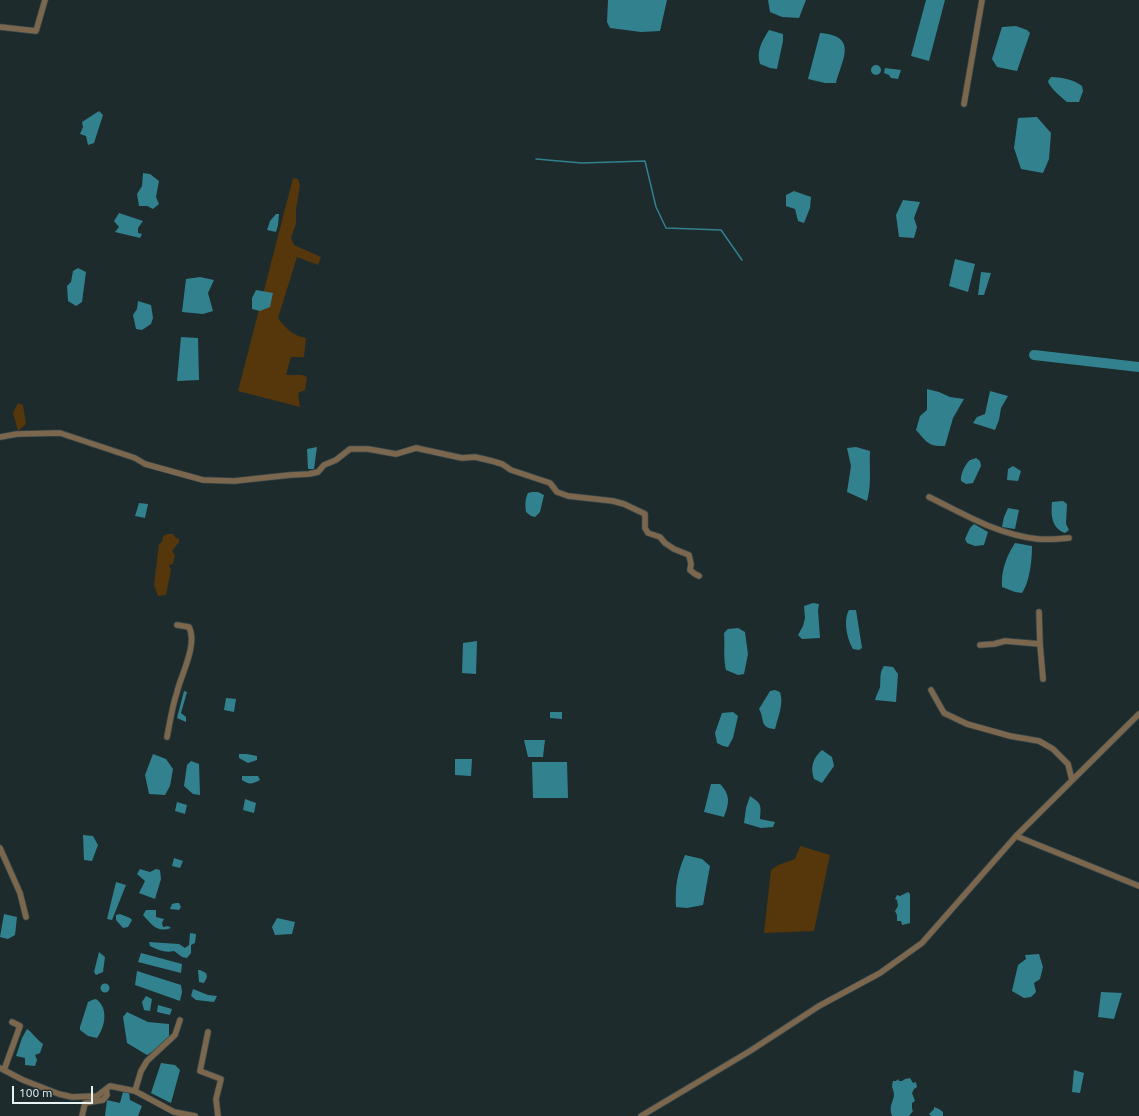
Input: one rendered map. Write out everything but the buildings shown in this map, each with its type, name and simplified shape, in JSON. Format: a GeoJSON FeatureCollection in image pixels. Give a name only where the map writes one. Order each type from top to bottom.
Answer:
{"type":"FeatureCollection","features":[{"type":"Feature","properties":{"kind":"street"},"geometry":{"type":"LineString","coordinates":[[0,27],[36,31],[46,0]]}},
{"type":"Feature","properties":{"kind":"street"},"geometry":{"type":"LineString","coordinates":[[964,104],[982,0]]}},
{"type":"Feature","properties":{"kind":"street"},"geometry":{"type":"LineString","coordinates":[[0,437],[17,434],[60,433],[135,458],[145,464],[203,480],[234,481],[309,474],[318,472],[324,465],[336,460],[350,449],[368,449],[396,454],[416,448],[462,458],[475,457],[502,464],[511,470],[550,483],[557,492],[568,496],[613,501],[624,504],[645,514],[645,528],[648,533],[660,537],[665,543],[674,549],[690,555],[690,570],[699,576]]}},
{"type":"Feature","properties":{"kind":"street"},"geometry":{"type":"LineString","coordinates":[[929,497],[973,520],[996,529],[1038,539],[1069,538]]}},
{"type":"Feature","properties":{"kind":"street"},"geometry":{"type":"LineString","coordinates":[[1039,612],[1042,679]]}},
{"type":"Feature","properties":{"kind":"street"},"geometry":{"type":"LineString","coordinates":[[167,737],[177,691],[187,665],[192,632],[189,627],[177,624]]}},
{"type":"Feature","properties":{"kind":"street"},"geometry":{"type":"LineString","coordinates":[[980,645],[994,644],[1005,641],[1040,644]]}},
{"type":"Feature","properties":{"kind":"street"},"geometry":{"type":"LineString","coordinates":[[931,690],[944,713],[967,724],[1010,736],[1039,741],[1053,749],[1068,764],[1072,780]]}},
{"type":"Feature","properties":{"kind":"street"},"geometry":{"type":"LineString","coordinates":[[641,1116],[750,1051],[819,1006],[880,973],[922,943],[1016,836],[1139,714]]}},
{"type":"Feature","properties":{"kind":"street"},"geometry":{"type":"LineString","coordinates":[[1016,836],[1139,886]]}},
{"type":"Feature","properties":{"kind":"street"},"geometry":{"type":"LineString","coordinates":[[0,848],[20,893],[26,917]]}},
{"type":"Feature","properties":{"kind":"street"},"geometry":{"type":"LineString","coordinates":[[135,1091],[140,1071],[147,1061],[175,1035],[180,1020]]}},
{"type":"Feature","properties":{"kind":"street"},"geometry":{"type":"LineString","coordinates":[[12,1022],[20,1026],[2,1069],[23,1080],[59,1094],[72,1097],[97,1096],[110,1086],[135,1091],[174,1112],[195,1116]]}},
{"type":"Feature","properties":{"kind":"street"},"geometry":{"type":"LineString","coordinates":[[208,1032],[200,1071],[221,1079],[216,1099],[218,1116]]}},
{"type":"Feature","properties":{"kind":"street"},"geometry":{"type":"LineString","coordinates":[[82,1116],[85,1103],[103,1100],[107,1096],[106,1089]]}},
{"type":"Feature","properties":{"kind":"shaded area"},"geometry":{"type":"Polygon","coordinates":[[[293,178],[298,179],[300,185],[296,210],[296,223],[291,238],[294,245],[321,257],[318,265],[297,257],[278,318],[290,331],[306,338],[304,357],[291,357],[286,375],[302,375],[307,377],[305,390],[298,393],[300,407],[238,391],[293,178]]]}},
{"type":"Feature","properties":{"kind":"shaded area"},"geometry":{"type":"Polygon","coordinates":[[[18,403],[23,405],[26,424],[18,431],[13,413],[18,403]]]}},
{"type":"Feature","properties":{"kind":"shaded area"},"geometry":{"type":"Polygon","coordinates":[[[173,534],[179,539],[179,542],[172,551],[175,555],[173,564],[169,565],[171,570],[166,595],[158,596],[154,585],[159,544],[162,542],[163,536],[173,534]]]}},
{"type":"Feature","properties":{"kind":"shaded area"},"geometry":{"type":"Polygon","coordinates":[[[800,846],[830,855],[814,931],[764,933],[771,870],[778,865],[795,859],[800,846]]]}},
{"type":"Feature","properties":{"kind":"water"},"geometry":{"type":"Polygon","coordinates":[[[608,0],[667,0],[660,31],[641,32],[610,28],[607,22],[608,0]]]}},
{"type":"Feature","properties":{"kind":"water"},"geometry":{"type":"Polygon","coordinates":[[[768,0],[806,0],[799,18],[782,17],[770,12],[768,0]]]}},
{"type":"Feature","properties":{"kind":"water"},"geometry":{"type":"Polygon","coordinates":[[[926,0],[945,0],[929,61],[911,56],[926,0]]]}},
{"type":"Feature","properties":{"kind":"water"},"geometry":{"type":"Polygon","coordinates":[[[1016,26],[1027,30],[1030,33],[1017,71],[997,67],[992,59],[1002,27],[1016,26]]]}},
{"type":"Feature","properties":{"kind":"water"},"geometry":{"type":"Polygon","coordinates":[[[769,30],[783,34],[777,69],[760,64],[760,46],[769,30]]]}},
{"type":"Feature","properties":{"kind":"water"},"geometry":{"type":"Polygon","coordinates":[[[820,33],[832,35],[840,39],[844,44],[844,57],[836,83],[825,83],[808,79],[820,33]]]}},
{"type":"Feature","properties":{"kind":"water"},"geometry":{"type":"Polygon","coordinates":[[[876,65],[881,70],[876,75],[871,70],[876,65]]]}},
{"type":"Feature","properties":{"kind":"water"},"geometry":{"type":"Polygon","coordinates":[[[885,68],[901,70],[898,79],[891,78],[889,75],[884,73],[885,68]]]}},
{"type":"Feature","properties":{"kind":"water"},"geometry":{"type":"Polygon","coordinates":[[[1051,77],[1068,79],[1082,86],[1083,91],[1079,102],[1067,102],[1053,89],[1049,83],[1048,81],[1051,77]]]}},
{"type":"Feature","properties":{"kind":"water"},"geometry":{"type":"Polygon","coordinates":[[[99,111],[103,115],[94,143],[88,145],[86,136],[80,134],[83,127],[82,122],[99,111]]]}},
{"type":"Feature","properties":{"kind":"water"},"geometry":{"type":"Polygon","coordinates":[[[1037,117],[1051,133],[1049,159],[1043,173],[1021,169],[1014,148],[1018,118],[1037,117]]]}},
{"type":"Feature","properties":{"kind":"water"},"geometry":{"type":"Polygon","coordinates":[[[143,173],[150,174],[159,181],[156,197],[159,204],[153,209],[147,206],[139,206],[137,194],[142,186],[143,173]]]}},
{"type":"Feature","properties":{"kind":"water"},"geometry":{"type":"Polygon","coordinates":[[[794,191],[811,197],[810,208],[804,223],[798,221],[795,209],[786,206],[786,195],[794,191]]]}},
{"type":"Feature","properties":{"kind":"water"},"geometry":{"type":"Polygon","coordinates":[[[903,200],[920,202],[914,218],[917,227],[914,238],[899,237],[896,215],[903,200]]]}},
{"type":"Feature","properties":{"kind":"water"},"geometry":{"type":"Polygon","coordinates":[[[119,213],[143,221],[138,228],[138,233],[142,234],[140,238],[115,232],[119,227],[114,221],[119,213]]]}},
{"type":"Feature","properties":{"kind":"water"},"geometry":{"type":"Polygon","coordinates":[[[276,214],[279,214],[276,232],[267,230],[270,221],[276,214]]]}},
{"type":"Feature","properties":{"kind":"water"},"geometry":{"type":"Polygon","coordinates":[[[955,259],[975,264],[968,292],[949,286],[955,259]]]}},
{"type":"Feature","properties":{"kind":"water"},"geometry":{"type":"Polygon","coordinates":[[[78,268],[86,272],[82,302],[76,306],[68,301],[67,286],[71,282],[73,271],[78,268]]]}},
{"type":"Feature","properties":{"kind":"water"},"geometry":{"type":"Polygon","coordinates":[[[981,272],[991,273],[984,295],[978,295],[981,272]]]}},
{"type":"Feature","properties":{"kind":"water"},"geometry":{"type":"Polygon","coordinates":[[[200,277],[214,280],[208,293],[213,311],[203,314],[182,312],[186,279],[200,277]]]}},
{"type":"Feature","properties":{"kind":"water"},"geometry":{"type":"Polygon","coordinates":[[[256,290],[273,293],[270,307],[260,311],[252,309],[252,298],[256,290]]]}},
{"type":"Feature","properties":{"kind":"water"},"geometry":{"type":"Polygon","coordinates":[[[138,301],[151,305],[153,318],[151,324],[142,330],[136,329],[133,315],[137,309],[138,301]]]}},
{"type":"Feature","properties":{"kind":"water"},"geometry":{"type":"Polygon","coordinates":[[[181,337],[198,338],[199,380],[177,381],[181,337]]]}},
{"type":"Feature","properties":{"kind":"water"},"geometry":{"type":"Polygon","coordinates":[[[927,389],[950,397],[964,399],[953,418],[945,446],[931,444],[916,430],[920,416],[927,410],[927,389]]]}},
{"type":"Feature","properties":{"kind":"water"},"geometry":{"type":"Polygon","coordinates":[[[990,391],[1008,396],[1001,408],[999,420],[995,430],[973,423],[977,417],[985,414],[990,391]]]}},
{"type":"Feature","properties":{"kind":"water"},"geometry":{"type":"Polygon","coordinates":[[[317,447],[314,469],[308,469],[307,449],[317,447]]]}},
{"type":"Feature","properties":{"kind":"water"},"geometry":{"type":"Polygon","coordinates":[[[856,447],[870,451],[870,482],[867,501],[847,492],[851,466],[847,448],[856,447]]]}},
{"type":"Feature","properties":{"kind":"water"},"geometry":{"type":"Polygon","coordinates":[[[976,458],[980,461],[981,466],[973,483],[966,484],[961,481],[963,470],[970,460],[976,458]]]}},
{"type":"Feature","properties":{"kind":"water"},"geometry":{"type":"Polygon","coordinates":[[[1013,466],[1021,471],[1018,481],[1007,480],[1008,469],[1013,466]]]}},
{"type":"Feature","properties":{"kind":"water"},"geometry":{"type":"Polygon","coordinates":[[[538,492],[544,495],[540,512],[535,517],[526,512],[527,495],[528,493],[538,492]]]}},
{"type":"Feature","properties":{"kind":"water"},"geometry":{"type":"Polygon","coordinates":[[[1063,501],[1067,504],[1066,524],[1069,530],[1065,533],[1060,531],[1054,524],[1052,511],[1052,502],[1063,501]]]}},
{"type":"Feature","properties":{"kind":"water"},"geometry":{"type":"Polygon","coordinates":[[[139,503],[148,504],[145,518],[135,516],[139,503]]]}},
{"type":"Feature","properties":{"kind":"water"},"geometry":{"type":"Polygon","coordinates":[[[1008,508],[1019,510],[1015,529],[1002,527],[1008,508]]]}},
{"type":"Feature","properties":{"kind":"water"},"geometry":{"type":"Polygon","coordinates":[[[974,524],[988,532],[984,545],[975,546],[967,543],[965,539],[970,528],[974,524]]]}},
{"type":"Feature","properties":{"kind":"water"},"geometry":{"type":"Polygon","coordinates":[[[1015,543],[1032,546],[1029,577],[1022,593],[1002,587],[1002,575],[1005,564],[1015,543]]]}},
{"type":"Feature","properties":{"kind":"water"},"geometry":{"type":"Polygon","coordinates":[[[813,603],[819,604],[820,638],[802,639],[798,635],[805,618],[804,606],[813,603]]]}},
{"type":"Feature","properties":{"kind":"water"},"geometry":{"type":"Polygon","coordinates":[[[849,610],[856,610],[862,648],[859,650],[853,649],[849,640],[846,619],[849,610]]]}},
{"type":"Feature","properties":{"kind":"water"},"geometry":{"type":"Polygon","coordinates":[[[738,628],[745,632],[748,654],[744,674],[738,675],[726,670],[724,656],[724,633],[728,629],[738,628]]]}},
{"type":"Feature","properties":{"kind":"water"},"geometry":{"type":"Polygon","coordinates":[[[477,641],[476,674],[462,673],[463,643],[477,641]]]}},
{"type":"Feature","properties":{"kind":"water"},"geometry":{"type":"Polygon","coordinates":[[[884,666],[893,667],[898,674],[896,702],[875,700],[880,687],[881,674],[884,666]]]}},
{"type":"Feature","properties":{"kind":"water"},"geometry":{"type":"Polygon","coordinates":[[[775,690],[780,692],[781,701],[775,729],[764,725],[759,709],[770,691],[775,690]]]}},
{"type":"Feature","properties":{"kind":"water"},"geometry":{"type":"Polygon","coordinates":[[[184,691],[187,692],[181,713],[186,717],[186,722],[177,718],[184,691]]]}},
{"type":"Feature","properties":{"kind":"water"},"geometry":{"type":"Polygon","coordinates":[[[226,698],[236,699],[234,712],[224,710],[226,698]]]}},
{"type":"Feature","properties":{"kind":"water"},"geometry":{"type":"Polygon","coordinates":[[[550,712],[562,712],[562,719],[550,718],[550,712]]]}},
{"type":"Feature","properties":{"kind":"water"},"geometry":{"type":"Polygon","coordinates":[[[733,712],[738,716],[733,738],[728,747],[723,746],[717,743],[715,733],[722,713],[733,712]]]}},
{"type":"Feature","properties":{"kind":"water"},"geometry":{"type":"Polygon","coordinates":[[[524,740],[545,740],[543,757],[528,757],[524,740]]]}},
{"type":"Feature","properties":{"kind":"water"},"geometry":{"type":"Polygon","coordinates":[[[822,750],[832,757],[834,766],[822,783],[814,779],[812,767],[816,756],[822,750]]]}},
{"type":"Feature","properties":{"kind":"water"},"geometry":{"type":"Polygon","coordinates":[[[153,754],[166,759],[173,769],[170,786],[165,795],[149,794],[145,775],[153,754]]]}},
{"type":"Feature","properties":{"kind":"water"},"geometry":{"type":"Polygon","coordinates":[[[239,754],[257,756],[257,760],[248,763],[239,758],[239,754]]]}},
{"type":"Feature","properties":{"kind":"water"},"geometry":{"type":"Polygon","coordinates":[[[455,759],[472,759],[471,776],[455,775],[455,759]]]}},
{"type":"Feature","properties":{"kind":"water"},"geometry":{"type":"Polygon","coordinates":[[[191,761],[199,764],[200,795],[193,794],[184,786],[187,765],[191,761]]]}},
{"type":"Feature","properties":{"kind":"water"},"geometry":{"type":"Polygon","coordinates":[[[532,762],[567,762],[568,798],[533,798],[532,762]]]}},
{"type":"Feature","properties":{"kind":"water"},"geometry":{"type":"Polygon","coordinates":[[[242,776],[258,776],[260,780],[253,783],[247,783],[242,780],[242,776]]]}},
{"type":"Feature","properties":{"kind":"water"},"geometry":{"type":"Polygon","coordinates":[[[711,784],[720,784],[726,792],[728,804],[724,817],[704,812],[711,784]]]}},
{"type":"Feature","properties":{"kind":"water"},"geometry":{"type":"Polygon","coordinates":[[[750,796],[760,805],[760,819],[775,822],[773,827],[761,828],[744,823],[746,808],[750,796]]]}},
{"type":"Feature","properties":{"kind":"water"},"geometry":{"type":"Polygon","coordinates":[[[245,799],[256,803],[254,813],[243,810],[245,799]]]}},
{"type":"Feature","properties":{"kind":"water"},"geometry":{"type":"Polygon","coordinates":[[[177,802],[187,805],[185,814],[175,811],[177,802]]]}},
{"type":"Feature","properties":{"kind":"water"},"geometry":{"type":"Polygon","coordinates":[[[83,835],[93,836],[98,845],[92,861],[84,860],[83,835]]]}},
{"type":"Feature","properties":{"kind":"water"},"geometry":{"type":"Polygon","coordinates":[[[685,855],[702,859],[710,866],[703,905],[687,908],[676,907],[677,880],[685,855]]]}},
{"type":"Feature","properties":{"kind":"water"},"geometry":{"type":"Polygon","coordinates":[[[174,858],[183,861],[180,868],[172,866],[174,858]]]}},
{"type":"Feature","properties":{"kind":"water"},"geometry":{"type":"Polygon","coordinates":[[[140,869],[150,872],[156,869],[160,870],[161,879],[155,899],[139,893],[145,881],[137,874],[140,869]]]}},
{"type":"Feature","properties":{"kind":"water"},"geometry":{"type":"Polygon","coordinates":[[[116,882],[126,885],[112,920],[107,919],[116,882]]]}},
{"type":"Feature","properties":{"kind":"water"},"geometry":{"type":"Polygon","coordinates":[[[908,892],[910,894],[910,923],[902,925],[901,921],[897,921],[895,911],[898,906],[897,900],[895,899],[897,895],[900,896],[908,892]]]}},
{"type":"Feature","properties":{"kind":"water"},"geometry":{"type":"Polygon","coordinates":[[[179,903],[181,907],[179,910],[170,909],[172,904],[179,903]]]}},
{"type":"Feature","properties":{"kind":"water"},"geometry":{"type":"Polygon","coordinates":[[[146,910],[156,910],[156,917],[164,919],[162,923],[163,927],[168,926],[171,928],[158,929],[155,927],[143,915],[146,910]]]}},
{"type":"Feature","properties":{"kind":"water"},"geometry":{"type":"Polygon","coordinates":[[[4,914],[17,917],[15,935],[8,939],[0,937],[4,914]]]}},
{"type":"Feature","properties":{"kind":"water"},"geometry":{"type":"Polygon","coordinates":[[[120,914],[132,920],[128,927],[123,928],[116,920],[116,915],[120,914]]]}},
{"type":"Feature","properties":{"kind":"water"},"geometry":{"type":"Polygon","coordinates":[[[277,918],[295,922],[292,934],[275,935],[272,927],[277,918]]]}},
{"type":"Feature","properties":{"kind":"water"},"geometry":{"type":"Polygon","coordinates":[[[190,933],[196,934],[195,943],[191,945],[191,953],[187,958],[182,957],[174,951],[162,951],[150,946],[149,942],[179,944],[185,948],[189,945],[190,933]]]}},
{"type":"Feature","properties":{"kind":"water"},"geometry":{"type":"Polygon","coordinates":[[[99,952],[105,957],[103,972],[96,975],[94,972],[99,952]]]}},
{"type":"Feature","properties":{"kind":"water"},"geometry":{"type":"Polygon","coordinates":[[[141,953],[182,964],[181,973],[138,962],[141,953]]]}},
{"type":"Feature","properties":{"kind":"water"},"geometry":{"type":"Polygon","coordinates":[[[1039,954],[1043,967],[1040,979],[1034,983],[1036,992],[1031,997],[1024,998],[1012,991],[1018,965],[1026,959],[1025,955],[1039,954]]]}},
{"type":"Feature","properties":{"kind":"water"},"geometry":{"type":"Polygon","coordinates":[[[198,970],[206,973],[207,977],[204,983],[199,982],[198,970]]]}},
{"type":"Feature","properties":{"kind":"water"},"geometry":{"type":"Polygon","coordinates":[[[137,971],[181,985],[182,992],[180,1001],[135,985],[137,971]]]}},
{"type":"Feature","properties":{"kind":"water"},"geometry":{"type":"Polygon","coordinates":[[[103,984],[107,984],[109,988],[107,992],[103,992],[101,990],[101,986],[103,984]]]}},
{"type":"Feature","properties":{"kind":"water"},"geometry":{"type":"Polygon","coordinates":[[[193,989],[208,995],[217,996],[214,1002],[196,1000],[191,996],[193,989]]]}},
{"type":"Feature","properties":{"kind":"water"},"geometry":{"type":"Polygon","coordinates":[[[1101,992],[1122,993],[1114,1019],[1098,1017],[1101,992]]]}},
{"type":"Feature","properties":{"kind":"water"},"geometry":{"type":"Polygon","coordinates":[[[146,996],[152,999],[150,1011],[144,1010],[142,1002],[146,996]]]}},
{"type":"Feature","properties":{"kind":"water"},"geometry":{"type":"Polygon","coordinates":[[[96,999],[103,1007],[104,1012],[104,1023],[97,1038],[88,1036],[80,1030],[88,1002],[96,999]]]}},
{"type":"Feature","properties":{"kind":"water"},"geometry":{"type":"Polygon","coordinates":[[[158,1005],[172,1009],[170,1015],[157,1012],[158,1005]]]}},
{"type":"Feature","properties":{"kind":"water"},"geometry":{"type":"Polygon","coordinates":[[[127,1012],[148,1022],[169,1024],[169,1037],[159,1048],[147,1055],[127,1043],[123,1017],[127,1012]]]}},
{"type":"Feature","properties":{"kind":"water"},"geometry":{"type":"Polygon","coordinates":[[[27,1029],[43,1044],[40,1053],[35,1055],[37,1060],[35,1066],[25,1065],[25,1058],[16,1056],[22,1038],[27,1029]]]}},
{"type":"Feature","properties":{"kind":"water"},"geometry":{"type":"Polygon","coordinates":[[[161,1063],[175,1065],[180,1070],[171,1103],[151,1093],[161,1063]]]}},
{"type":"Feature","properties":{"kind":"water"},"geometry":{"type":"Polygon","coordinates":[[[1074,1070],[1084,1073],[1080,1093],[1072,1092],[1074,1070]]]}},
{"type":"Feature","properties":{"kind":"water"},"geometry":{"type":"Polygon","coordinates":[[[910,1078],[913,1083],[916,1082],[917,1087],[912,1093],[915,1101],[912,1103],[913,1111],[909,1116],[892,1116],[891,1106],[894,1097],[892,1087],[893,1081],[898,1079],[899,1081],[902,1081],[910,1078]]]}},
{"type":"Feature","properties":{"kind":"water"},"geometry":{"type":"Polygon","coordinates":[[[123,1092],[129,1093],[130,1100],[142,1106],[138,1116],[105,1116],[107,1100],[120,1103],[123,1092]]]}},
{"type":"Feature","properties":{"kind":"water"},"geometry":{"type":"Polygon","coordinates":[[[934,1107],[943,1112],[943,1116],[931,1116],[929,1114],[934,1107]]]}},
{"type":"Feature","properties":{"kind":"waterway"},"geometry":{"type":"LineString","coordinates":[[536,159],[582,163],[645,161],[656,207],[666,228],[721,230],[742,260]]}},
{"type":"Feature","properties":{"kind":"waterway"},"geometry":{"type":"LineString","coordinates":[[1034,355],[1139,367]]}}]}
